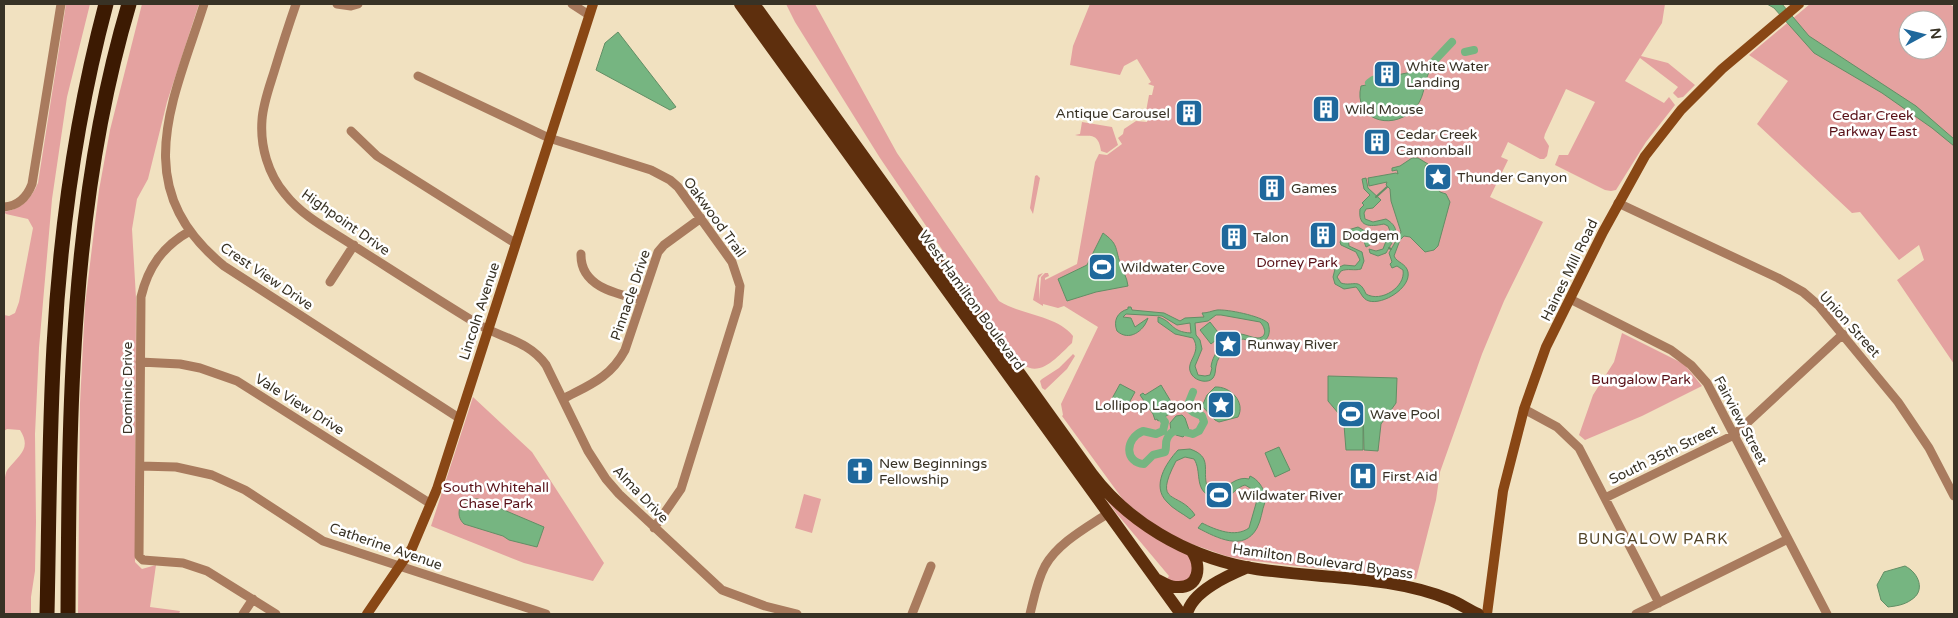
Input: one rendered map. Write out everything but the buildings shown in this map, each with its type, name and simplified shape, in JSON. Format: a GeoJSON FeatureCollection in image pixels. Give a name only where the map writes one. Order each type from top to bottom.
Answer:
{"type":"FeatureCollection","features":[{"type":"Feature","properties":{"kind":"highway"},"geometry":{"type":"LineString","coordinates":[[47,614],[51,408],[58,289],[81,120],[106,4]]}},
{"type":"Feature","properties":{"kind":"highway"},"geometry":{"type":"LineString","coordinates":[[68,614],[70,398],[80,262],[102,117],[129,4]]}},
{"type":"Feature","properties":{"kind":"main road","name":"West Hamilton Boulevard"},"geometry":{"type":"LineString","coordinates":[[740,4],[1181,614]]}},
{"type":"Feature","properties":{"kind":"main road","name":"West Hamilton Boulevard"},"geometry":{"type":"LineString","coordinates":[[754,4],[1095,478],[1133,516],[1162,535],[1191,550]]}},
{"type":"Feature","properties":{"kind":"main road","name":"Hamilton Boulevard Bypass"},"geometry":{"type":"LineString","coordinates":[[1191,550],[1227,563],[1248,567],[1393,584],[1437,595],[1478,614]]}},
{"type":"Feature","properties":{"kind":"main road"},"geometry":{"type":"LineString","coordinates":[[1153,577],[1173,587],[1187,585],[1193,581],[1198,570],[1197,560],[1191,550]]}},
{"type":"Feature","properties":{"kind":"main road"},"geometry":{"type":"LineString","coordinates":[[1187,614],[1192,604],[1214,583],[1248,567]]}},
{"type":"Feature","properties":{"kind":"street"},"geometry":{"type":"LineString","coordinates":[[4,207],[22,200],[32,184],[61,4]]}},
{"type":"Feature","properties":{"kind":"street","name":"Crest View Drive"},"geometry":{"type":"LineString","coordinates":[[204,4],[169,113],[166,132],[165,162],[167,176],[176,205],[190,231],[202,246],[224,266],[459,418]]}},
{"type":"Feature","properties":{"kind":"street","name":"Highpoint Drive"},"geometry":{"type":"LineString","coordinates":[[296,4],[264,106],[262,120],[263,146],[272,174],[293,204],[304,213],[487,330]]}},
{"type":"Feature","properties":{"kind":"street"},"geometry":{"type":"LineString","coordinates":[[337,4],[351,6],[358,4]]}},
{"type":"Feature","properties":{"kind":"street"},"geometry":{"type":"LineString","coordinates":[[572,4],[589,14]]}},
{"type":"Feature","properties":{"kind":"street","name":"Lincoln Avenue"},"geometry":{"type":"LineString","coordinates":[[367,614],[412,548],[438,489],[487,330],[593,4]]}},
{"type":"Feature","properties":{"kind":"street","name":"Haines Mill Road"},"geometry":{"type":"LineString","coordinates":[[1487,614],[1502,492],[1524,409],[1546,347],[1618,203],[1649,150],[1680,110],[1722,69],[1796,6]]}},
{"type":"Feature","properties":{"kind":"street","name":"Oakwood Trail"},"geometry":{"type":"LineString","coordinates":[[418,76],[549,138],[661,174],[678,187],[734,266],[738,275],[740,296],[738,306],[681,489],[654,528]]}},
{"type":"Feature","properties":{"kind":"street"},"geometry":{"type":"LineString","coordinates":[[351,131],[377,156],[515,243]]}},
{"type":"Feature","properties":{"kind":"street","name":"Union Street"},"geometry":{"type":"LineString","coordinates":[[1618,203],[1791,285],[1818,305],[1876,373],[1909,417],[1929,448],[1954,496]]}},
{"type":"Feature","properties":{"kind":"street","name":"Pinnacle Drive"},"geometry":{"type":"LineString","coordinates":[[562,399],[598,381],[608,374],[620,360],[626,350],[658,252],[664,245],[701,218]]}},
{"type":"Feature","properties":{"kind":"street","name":"Dominic Drive"},"geometry":{"type":"LineString","coordinates":[[190,231],[175,240],[162,252],[147,274],[140,303],[139,556],[146,561],[166,561],[195,567],[219,577],[253,599]]}},
{"type":"Feature","properties":{"kind":"street"},"geometry":{"type":"LineString","coordinates":[[330,282],[354,245]]}},
{"type":"Feature","properties":{"kind":"street"},"geometry":{"type":"LineString","coordinates":[[581,254],[584,270],[594,282],[613,293],[642,300]]}},
{"type":"Feature","properties":{"kind":"street","name":"Fairview Street"},"geometry":{"type":"LineString","coordinates":[[1570,299],[1671,350],[1691,364],[1707,383],[1827,614]]}},
{"type":"Feature","properties":{"kind":"street","name":"Alma Drive"},"geometry":{"type":"LineString","coordinates":[[487,330],[521,343],[536,353],[546,365],[588,450],[606,479],[654,528],[722,590],[764,610],[797,614]]}},
{"type":"Feature","properties":{"kind":"street","name":"South 35th Street"},"geometry":{"type":"LineString","coordinates":[[1605,498],[1734,434],[1843,334]]}},
{"type":"Feature","properties":{"kind":"street","name":"Vale View Drive"},"geometry":{"type":"LineString","coordinates":[[140,362],[170,363],[200,368],[237,381],[431,504]]}},
{"type":"Feature","properties":{"kind":"street"},"geometry":{"type":"LineString","coordinates":[[1524,409],[1558,427],[1582,453],[1659,603]]}},
{"type":"Feature","properties":{"kind":"street","name":"Catherine Avenue"},"geometry":{"type":"LineString","coordinates":[[140,466],[176,466],[212,475],[245,490],[323,541],[546,614]]}},
{"type":"Feature","properties":{"kind":"street"},"geometry":{"type":"LineString","coordinates":[[1032,613],[1041,576],[1053,555],[1061,547],[1107,514]]}},
{"type":"Feature","properties":{"kind":"street"},"geometry":{"type":"LineString","coordinates":[[1636,614],[1788,539]]}},
{"type":"Feature","properties":{"kind":"street"},"geometry":{"type":"LineString","coordinates":[[912,614],[931,566]]}},
{"type":"Feature","properties":{"kind":"street"},"geometry":{"type":"LineString","coordinates":[[243,614],[253,599],[276,614]]}},
{"type":"Feature","properties":{"kind":"green space"},"geometry":{"type":"Polygon","coordinates":[[[66,4],[90,4],[67,97],[52,199],[39,348],[35,434],[35,571],[31,597],[31,614],[4,614],[4,484],[7,471],[20,456],[25,442],[20,430],[7,429],[4,431],[4,315],[9,316],[15,313],[19,302],[33,228],[28,219],[4,212],[21,206],[32,194],[38,183],[66,4]]]}},
{"type":"Feature","properties":{"kind":"green space"},"geometry":{"type":"Polygon","coordinates":[[[142,4],[199,4],[167,102],[148,179],[137,199],[132,229],[136,298],[135,562],[142,569],[156,565],[150,607],[180,611],[179,614],[78,614],[80,403],[85,305],[99,190],[110,130],[142,4]]]}},
{"type":"Feature","properties":{"kind":"green space"},"geometry":{"type":"Polygon","coordinates":[[[786,4],[815,4],[897,153],[999,301],[1008,306],[1048,319],[1066,329],[1073,336],[1072,343],[1050,363],[1037,369],[1024,365],[976,305],[977,301],[880,158],[795,22],[786,4]]]}},
{"type":"Feature","properties":{"kind":"green space","name":"Dorney Park"},"geometry":{"type":"Polygon","coordinates":[[[1090,4],[1665,4],[1662,23],[1641,56],[1668,63],[1695,85],[1683,97],[1678,98],[1673,93],[1678,87],[1640,58],[1625,81],[1664,103],[1669,97],[1675,105],[1646,142],[1616,190],[1605,190],[1555,165],[1559,155],[1568,155],[1595,102],[1566,89],[1545,134],[1544,138],[1549,146],[1547,156],[1544,159],[1540,159],[1508,142],[1501,157],[1508,160],[1490,197],[1543,222],[1504,301],[1482,354],[1440,472],[1436,500],[1416,579],[1395,574],[1384,576],[1245,560],[1226,556],[1186,542],[1157,527],[1124,501],[1062,416],[1061,404],[1098,327],[1064,306],[1058,308],[1043,304],[1043,306],[1033,300],[1038,275],[1043,273],[1039,278],[1039,300],[1041,277],[1045,273],[1048,273],[1049,276],[1045,280],[1077,264],[1095,162],[1099,154],[1107,155],[1122,144],[1118,138],[1123,134],[1124,129],[1136,121],[1147,122],[1148,118],[1145,117],[1149,95],[1152,95],[1154,86],[1148,84],[1151,82],[1137,59],[1124,66],[1120,75],[1070,65],[1073,46],[1090,4]]]}},
{"type":"Feature","properties":{"kind":"green space","name":"Cedar Creek Parkway East"},"geometry":{"type":"Polygon","coordinates":[[[1810,4],[1949,4],[1954,7],[1954,364],[1897,280],[1924,260],[1919,245],[1899,260],[1860,212],[1852,213],[1757,124],[1788,81],[1749,55],[1810,4]]]}},
{"type":"Feature","properties":{"kind":"green space"},"geometry":{"type":"Polygon","coordinates":[[[1082,122],[1112,127],[1118,145],[1107,153],[1101,151],[1100,144],[1092,136],[1075,135],[1080,134],[1082,122]]]}},
{"type":"Feature","properties":{"kind":"green space"},"geometry":{"type":"Polygon","coordinates":[[[1037,175],[1040,178],[1033,214],[1030,208],[1035,176],[1037,175]]]}},
{"type":"Feature","properties":{"kind":"green space","name":"Bungalow Park"},"geometry":{"type":"Polygon","coordinates":[[[1622,333],[1684,364],[1702,386],[1642,416],[1585,440],[1579,435],[1593,395],[1614,362],[1622,333]]]}},
{"type":"Feature","properties":{"kind":"green space"},"geometry":{"type":"Polygon","coordinates":[[[1073,354],[1075,356],[1067,369],[1045,390],[1042,388],[1040,381],[1059,368],[1073,354]]]}},
{"type":"Feature","properties":{"kind":"green space","name":"South Whitehall Chase Park"},"geometry":{"type":"Polygon","coordinates":[[[473,397],[532,452],[604,563],[593,581],[524,563],[431,526],[473,397]]]}},
{"type":"Feature","properties":{"kind":"green space"},"geometry":{"type":"Polygon","coordinates":[[[1094,483],[1192,555],[1192,577],[1180,584],[1167,579],[1169,576],[1117,514],[1094,483]]]}},
{"type":"Feature","properties":{"kind":"green space"},"geometry":{"type":"Polygon","coordinates":[[[804,494],[821,499],[812,533],[795,528],[804,494]]]}},
{"type":"Feature","properties":{"kind":"shaded area"},"geometry":{"type":"Polygon","coordinates":[[[1767,4],[1782,4],[1809,36],[1916,106],[1954,139],[1954,146],[1882,93],[1814,53],[1774,8],[1767,4]]]}},
{"type":"Feature","properties":{"kind":"shaded area"},"geometry":{"type":"Polygon","coordinates":[[[618,32],[676,107],[670,110],[596,70],[605,43],[618,32]]]}},
{"type":"Feature","properties":{"kind":"shaded area"},"geometry":{"type":"Polygon","coordinates":[[[1426,69],[1429,72],[1419,102],[1412,111],[1403,117],[1384,121],[1368,114],[1362,107],[1360,97],[1361,86],[1366,85],[1369,81],[1377,77],[1380,83],[1395,79],[1394,74],[1396,73],[1397,75],[1426,69]]]}},
{"type":"Feature","properties":{"kind":"shaded area"},"geometry":{"type":"Polygon","coordinates":[[[1412,158],[1418,158],[1428,164],[1425,166],[1440,192],[1446,194],[1450,202],[1438,246],[1434,250],[1425,252],[1410,237],[1404,236],[1400,240],[1394,256],[1407,269],[1408,278],[1405,284],[1388,298],[1375,302],[1369,301],[1363,297],[1356,287],[1344,289],[1335,284],[1333,277],[1335,269],[1344,265],[1355,266],[1360,260],[1356,252],[1341,245],[1340,242],[1348,230],[1358,227],[1365,231],[1370,245],[1366,247],[1359,233],[1353,232],[1348,237],[1349,246],[1362,252],[1364,261],[1361,269],[1341,271],[1337,277],[1341,283],[1358,284],[1366,294],[1372,296],[1385,295],[1397,287],[1401,282],[1403,270],[1397,266],[1392,268],[1389,253],[1401,232],[1391,201],[1390,189],[1386,185],[1387,182],[1369,186],[1368,178],[1398,174],[1397,170],[1392,171],[1392,168],[1400,166],[1412,158]]]}},
{"type":"Feature","properties":{"kind":"shaded area"},"geometry":{"type":"Polygon","coordinates":[[[1366,178],[1368,188],[1381,200],[1373,208],[1366,209],[1364,213],[1365,219],[1373,222],[1386,219],[1396,230],[1394,239],[1386,253],[1378,256],[1370,253],[1369,249],[1376,251],[1383,249],[1390,231],[1388,226],[1384,224],[1369,225],[1361,219],[1360,209],[1364,205],[1362,203],[1370,195],[1364,189],[1362,179],[1366,178]]]}},
{"type":"Feature","properties":{"kind":"shaded area","name":"Wildwater Cove"},"geometry":{"type":"Polygon","coordinates":[[[1103,233],[1115,246],[1128,286],[1096,292],[1067,301],[1058,279],[1087,265],[1103,233]]]}},
{"type":"Feature","properties":{"kind":"shaded area","name":"Runway River"},"geometry":{"type":"Polygon","coordinates":[[[1128,307],[1131,307],[1132,310],[1164,313],[1180,321],[1185,318],[1204,317],[1202,313],[1217,310],[1236,312],[1264,320],[1268,323],[1268,338],[1261,344],[1243,339],[1234,343],[1217,361],[1213,378],[1208,381],[1202,381],[1196,379],[1190,370],[1196,349],[1193,338],[1175,334],[1158,322],[1158,317],[1167,321],[1179,331],[1191,333],[1190,323],[1177,325],[1162,316],[1126,314],[1123,317],[1131,318],[1135,327],[1148,318],[1140,331],[1136,334],[1126,335],[1117,331],[1115,324],[1121,312],[1128,309],[1128,307]],[[1216,315],[1208,321],[1195,323],[1196,335],[1200,340],[1202,349],[1195,366],[1198,375],[1210,375],[1214,356],[1230,339],[1241,334],[1258,338],[1264,334],[1263,326],[1260,322],[1216,315]]]}},
{"type":"Feature","properties":{"kind":"shaded area"},"geometry":{"type":"Polygon","coordinates":[[[1210,322],[1221,336],[1211,344],[1200,330],[1210,322]]]}},
{"type":"Feature","properties":{"kind":"shaded area","name":"Wave Pool"},"geometry":{"type":"Polygon","coordinates":[[[1328,376],[1397,378],[1396,403],[1381,424],[1378,451],[1364,450],[1363,405],[1363,450],[1346,450],[1344,425],[1339,414],[1328,401],[1328,376]]]}},
{"type":"Feature","properties":{"kind":"shaded area"},"geometry":{"type":"Polygon","coordinates":[[[1120,384],[1135,392],[1124,412],[1109,404],[1120,384]]]}},
{"type":"Feature","properties":{"kind":"shaded area"},"geometry":{"type":"Polygon","coordinates":[[[1161,385],[1176,410],[1158,421],[1157,419],[1155,420],[1140,395],[1143,393],[1145,395],[1161,385]]]}},
{"type":"Feature","properties":{"kind":"shaded area","name":"Lollipop Lagoon"},"geometry":{"type":"Polygon","coordinates":[[[1215,387],[1226,389],[1235,396],[1240,406],[1238,417],[1219,422],[1203,407],[1207,395],[1215,387]]]}},
{"type":"Feature","properties":{"kind":"shaded area"},"geometry":{"type":"Polygon","coordinates":[[[1182,415],[1189,430],[1183,437],[1171,431],[1170,423],[1176,416],[1182,415]]]}},
{"type":"Feature","properties":{"kind":"shaded area"},"geometry":{"type":"Polygon","coordinates":[[[1279,447],[1290,470],[1275,477],[1265,453],[1279,447]]]}},
{"type":"Feature","properties":{"kind":"shaded area","name":"Wildwater River"},"geometry":{"type":"Polygon","coordinates":[[[1190,449],[1197,452],[1204,460],[1207,486],[1220,491],[1241,479],[1249,479],[1250,476],[1258,482],[1266,495],[1269,496],[1270,498],[1265,502],[1257,528],[1245,540],[1230,541],[1222,539],[1198,528],[1202,523],[1232,533],[1249,528],[1257,500],[1255,491],[1245,485],[1228,496],[1222,498],[1212,497],[1202,489],[1194,459],[1185,457],[1176,461],[1169,476],[1167,492],[1170,496],[1189,507],[1195,515],[1190,519],[1172,507],[1162,496],[1160,482],[1169,461],[1178,450],[1190,449]]]}},
{"type":"Feature","properties":{"kind":"shaded area"},"geometry":{"type":"Polygon","coordinates":[[[473,499],[478,499],[544,527],[537,547],[509,540],[503,536],[464,524],[459,516],[460,507],[473,499]]]}},
{"type":"Feature","properties":{"kind":"shaded area"},"geometry":{"type":"Polygon","coordinates":[[[1905,566],[1917,577],[1919,582],[1918,592],[1908,602],[1888,607],[1881,600],[1877,585],[1884,572],[1905,566]]]}},
{"type":"Feature","properties":{"kind":"waterway"},"geometry":{"type":"LineString","coordinates":[[1419,77],[1452,42]]}},
{"type":"Feature","properties":{"kind":"waterway"},"geometry":{"type":"LineString","coordinates":[[1465,52],[1474,50]]}},
{"type":"Feature","properties":{"kind":"waterway"},"geometry":{"type":"LineString","coordinates":[[1369,83],[1381,77]]}},
{"type":"Feature","properties":{"kind":"waterway","name":"Thunder Canyon"},"geometry":{"type":"LineString","coordinates":[[1376,197],[1387,187]]}},
{"type":"Feature","properties":{"kind":"waterway"},"geometry":{"type":"LineString","coordinates":[[1158,413],[1165,422],[1163,431],[1156,434],[1143,431],[1132,439],[1129,450],[1130,455],[1138,463],[1144,464],[1153,455],[1165,452],[1166,441],[1172,432],[1178,431],[1193,434],[1199,431],[1204,422],[1202,416],[1187,407],[1193,392]]}},
{"type":"Feature","properties":{"kind":"place","name":"White Water Landing"},"geometry":{"type":"Point","coordinates":[1387,74]}},
{"type":"Feature","properties":{"kind":"place","name":"Wild Mouse"},"geometry":{"type":"Point","coordinates":[1326,109]}},
{"type":"Feature","properties":{"kind":"place","name":"Antique Carousel"},"geometry":{"type":"Point","coordinates":[1189,113]}},
{"type":"Feature","properties":{"kind":"place","name":"Cedar Creek Cannonball"},"geometry":{"type":"Point","coordinates":[1377,142]}},
{"type":"Feature","properties":{"kind":"place","name":"Thunder Canyon"},"geometry":{"type":"Point","coordinates":[1438,177]}},
{"type":"Feature","properties":{"kind":"place","name":"Games"},"geometry":{"type":"Point","coordinates":[1272,188]}},
{"type":"Feature","properties":{"kind":"place","name":"Dodgem"},"geometry":{"type":"Point","coordinates":[1323,235]}},
{"type":"Feature","properties":{"kind":"place","name":"Talon"},"geometry":{"type":"Point","coordinates":[1234,237]}},
{"type":"Feature","properties":{"kind":"place","name":"Wildwater Cove"},"geometry":{"type":"Point","coordinates":[1102,267]}},
{"type":"Feature","properties":{"kind":"place","name":"Runway River"},"geometry":{"type":"Point","coordinates":[1228,344]}},
{"type":"Feature","properties":{"kind":"place","name":"Lollipop Lagoon"},"geometry":{"type":"Point","coordinates":[1221,405]}},
{"type":"Feature","properties":{"kind":"place","name":"Wave Pool"},"geometry":{"type":"Point","coordinates":[1351,414]}},
{"type":"Feature","properties":{"kind":"place","name":"New Beginnings Fellowship"},"geometry":{"type":"Point","coordinates":[860,471]}},
{"type":"Feature","properties":{"kind":"place","name":"First Aid"},"geometry":{"type":"Point","coordinates":[1363,476]}},
{"type":"Feature","properties":{"kind":"place","name":"Wildwater River"},"geometry":{"type":"Point","coordinates":[1219,495]}},
{"type":"Feature","properties":{"kind":"district","name":"BUNGALOW PARK"},"geometry":{"type":"Point","coordinates":[1653,539]}}]}
